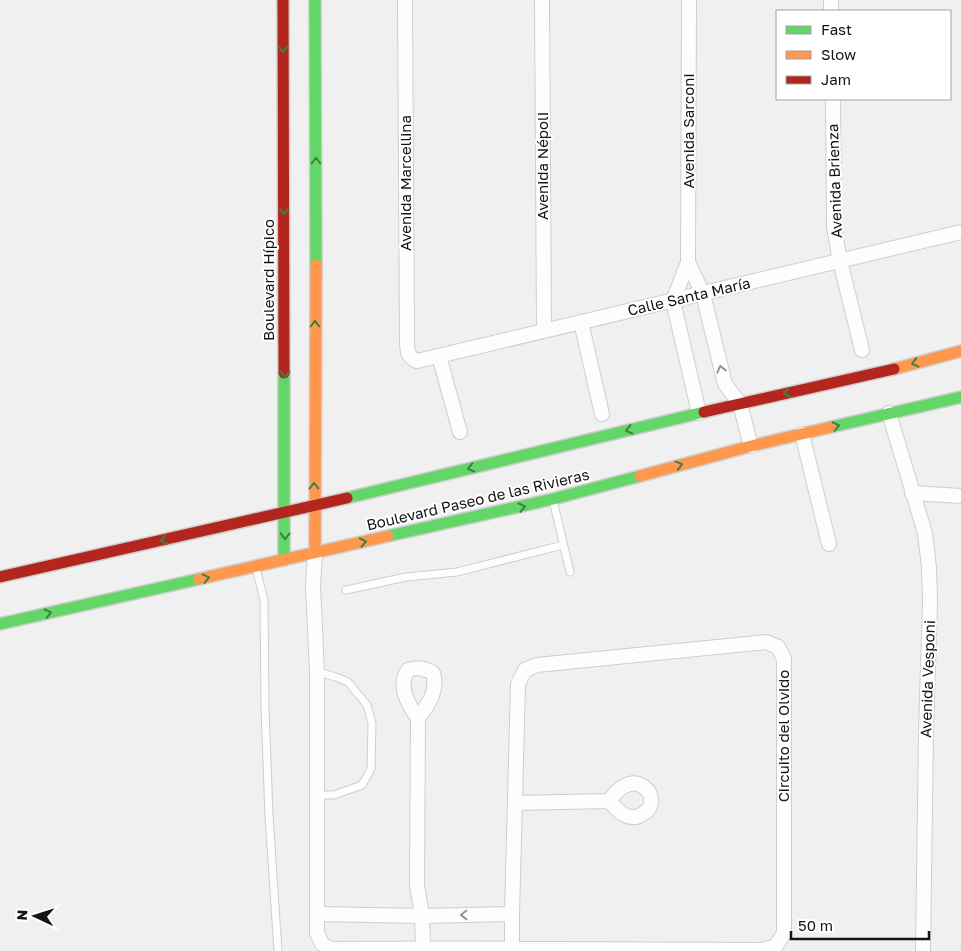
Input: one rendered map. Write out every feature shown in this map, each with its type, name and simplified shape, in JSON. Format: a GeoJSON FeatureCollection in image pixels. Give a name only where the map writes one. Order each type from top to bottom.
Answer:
{"type":"FeatureCollection","features":[{"type":"Feature","properties":{"kind":"street","name":"Boulevard Hípico"},"geometry":{"type":"LineString","coordinates":[[283,0],[284,560]]}},
{"type":"Feature","properties":{"kind":"street"},"geometry":{"type":"LineString","coordinates":[[315,0],[315,552],[313,586],[316,672],[317,933],[322,944],[331,949],[423,948],[512,950]]}},
{"type":"Feature","properties":{"kind":"street","name":"Avenida Marcellina"},"geometry":{"type":"LineString","coordinates":[[405,0],[407,339],[408,354],[411,359],[417,361]]}},
{"type":"Feature","properties":{"kind":"street","name":"Avenida Népoli"},"geometry":{"type":"LineString","coordinates":[[542,0],[544,331]]}},
{"type":"Feature","properties":{"kind":"street","name":"Avenida Sarconi"},"geometry":{"type":"LineString","coordinates":[[673,301],[688,262],[689,0]]}},
{"type":"Feature","properties":{"kind":"street","name":"Avenida Brienza"},"geometry":{"type":"LineString","coordinates":[[833,100],[834,227],[840,261],[862,350]]}},
{"type":"Feature","properties":{"kind":"street","name":"Calle Santa María"},"geometry":{"type":"LineString","coordinates":[[417,361],[961,232]]}},
{"type":"Feature","properties":{"kind":"street","name":"Avenida Sarconi"},"geometry":{"type":"LineString","coordinates":[[688,262],[703,294],[725,384],[740,404],[751,446]]}},
{"type":"Feature","properties":{"kind":"street"},"geometry":{"type":"LineString","coordinates":[[673,301],[699,413]]}},
{"type":"Feature","properties":{"kind":"street"},"geometry":{"type":"LineString","coordinates":[[581,322],[602,414]]}},
{"type":"Feature","properties":{"kind":"street"},"geometry":{"type":"LineString","coordinates":[[0,577],[285,513],[961,352]]}},
{"type":"Feature","properties":{"kind":"street"},"geometry":{"type":"LineString","coordinates":[[439,356],[460,432]]}},
{"type":"Feature","properties":{"kind":"street","name":"Boulevard Paseo de las Rivieras"},"geometry":{"type":"LineString","coordinates":[[0,624],[315,552],[406,534],[553,499],[751,446],[961,397]]}},
{"type":"Feature","properties":{"kind":"street","name":"Avenida Vesponi"},"geometry":{"type":"LineString","coordinates":[[889,413],[925,534],[929,567],[930,601],[925,753],[923,951]]}},
{"type":"Feature","properties":{"kind":"street"},"geometry":{"type":"LineString","coordinates":[[802,434],[830,544]]}},
{"type":"Feature","properties":{"kind":"street"},"geometry":{"type":"LineString","coordinates":[[912,493],[961,496]]}},
{"type":"Feature","properties":{"kind":"street","name":"Circuito del Olvido"},"geometry":{"type":"LineString","coordinates":[[766,642],[778,647],[784,659],[784,933],[776,946],[763,950],[512,950],[516,804],[518,684],[524,670],[537,665],[766,642]]}},
{"type":"Feature","properties":{"kind":"street"},"geometry":{"type":"LineString","coordinates":[[418,718],[417,885],[422,916],[423,948]]}},
{"type":"Feature","properties":{"kind":"street"},"geometry":{"type":"LineString","coordinates":[[516,804],[609,801]]}},
{"type":"Feature","properties":{"kind":"street"},"geometry":{"type":"LineString","coordinates":[[317,914],[422,916],[512,914]]}},
{"type":"Feature","properties":{"kind":"lane"},"geometry":{"type":"LineString","coordinates":[[553,499],[570,572]]}},
{"type":"Feature","properties":{"kind":"lane"},"geometry":{"type":"LineString","coordinates":[[346,590],[406,577],[457,572],[563,545]]}},
{"type":"Feature","properties":{"kind":"lane"},"geometry":{"type":"LineString","coordinates":[[256,567],[264,600],[269,816],[278,951]]}},
{"type":"Feature","properties":{"kind":"lane"},"geometry":{"type":"LineString","coordinates":[[316,672],[348,682],[367,705],[372,724],[371,769],[362,785],[334,795],[316,795]]}},
{"type":"Feature","properties":{"kind":"traffic: fast"},"geometry":{"type":"LineString","coordinates":[[315,0],[316,265]]}},
{"type":"Feature","properties":{"kind":"traffic: fast"},"geometry":{"type":"LineString","coordinates":[[284,373],[284,560]]}},
{"type":"Feature","properties":{"kind":"traffic: fast"},"geometry":{"type":"LineString","coordinates":[[831,427],[961,397]]}},
{"type":"Feature","properties":{"kind":"traffic: fast"},"geometry":{"type":"LineString","coordinates":[[347,498],[704,412]]}},
{"type":"Feature","properties":{"kind":"traffic: fast"},"geometry":{"type":"LineString","coordinates":[[388,536],[553,499],[640,476]]}},
{"type":"Feature","properties":{"kind":"traffic: fast"},"geometry":{"type":"LineString","coordinates":[[0,624],[199,579]]}},
{"type":"Feature","properties":{"kind":"traffic: slow"},"geometry":{"type":"LineString","coordinates":[[315,552],[316,265]]}},
{"type":"Feature","properties":{"kind":"traffic: slow"},"geometry":{"type":"LineString","coordinates":[[894,369],[961,351]]}},
{"type":"Feature","properties":{"kind":"traffic: slow"},"geometry":{"type":"LineString","coordinates":[[640,476],[831,427]]}},
{"type":"Feature","properties":{"kind":"traffic: slow"},"geometry":{"type":"LineString","coordinates":[[199,579],[388,536]]}},
{"type":"Feature","properties":{"kind":"traffic: jam"},"geometry":{"type":"LineString","coordinates":[[283,0],[284,373]]}},
{"type":"Feature","properties":{"kind":"traffic: jam"},"geometry":{"type":"LineString","coordinates":[[704,412],[894,369]]}},
{"type":"Feature","properties":{"kind":"traffic: jam"},"geometry":{"type":"LineString","coordinates":[[0,577],[347,498]]}}]}
